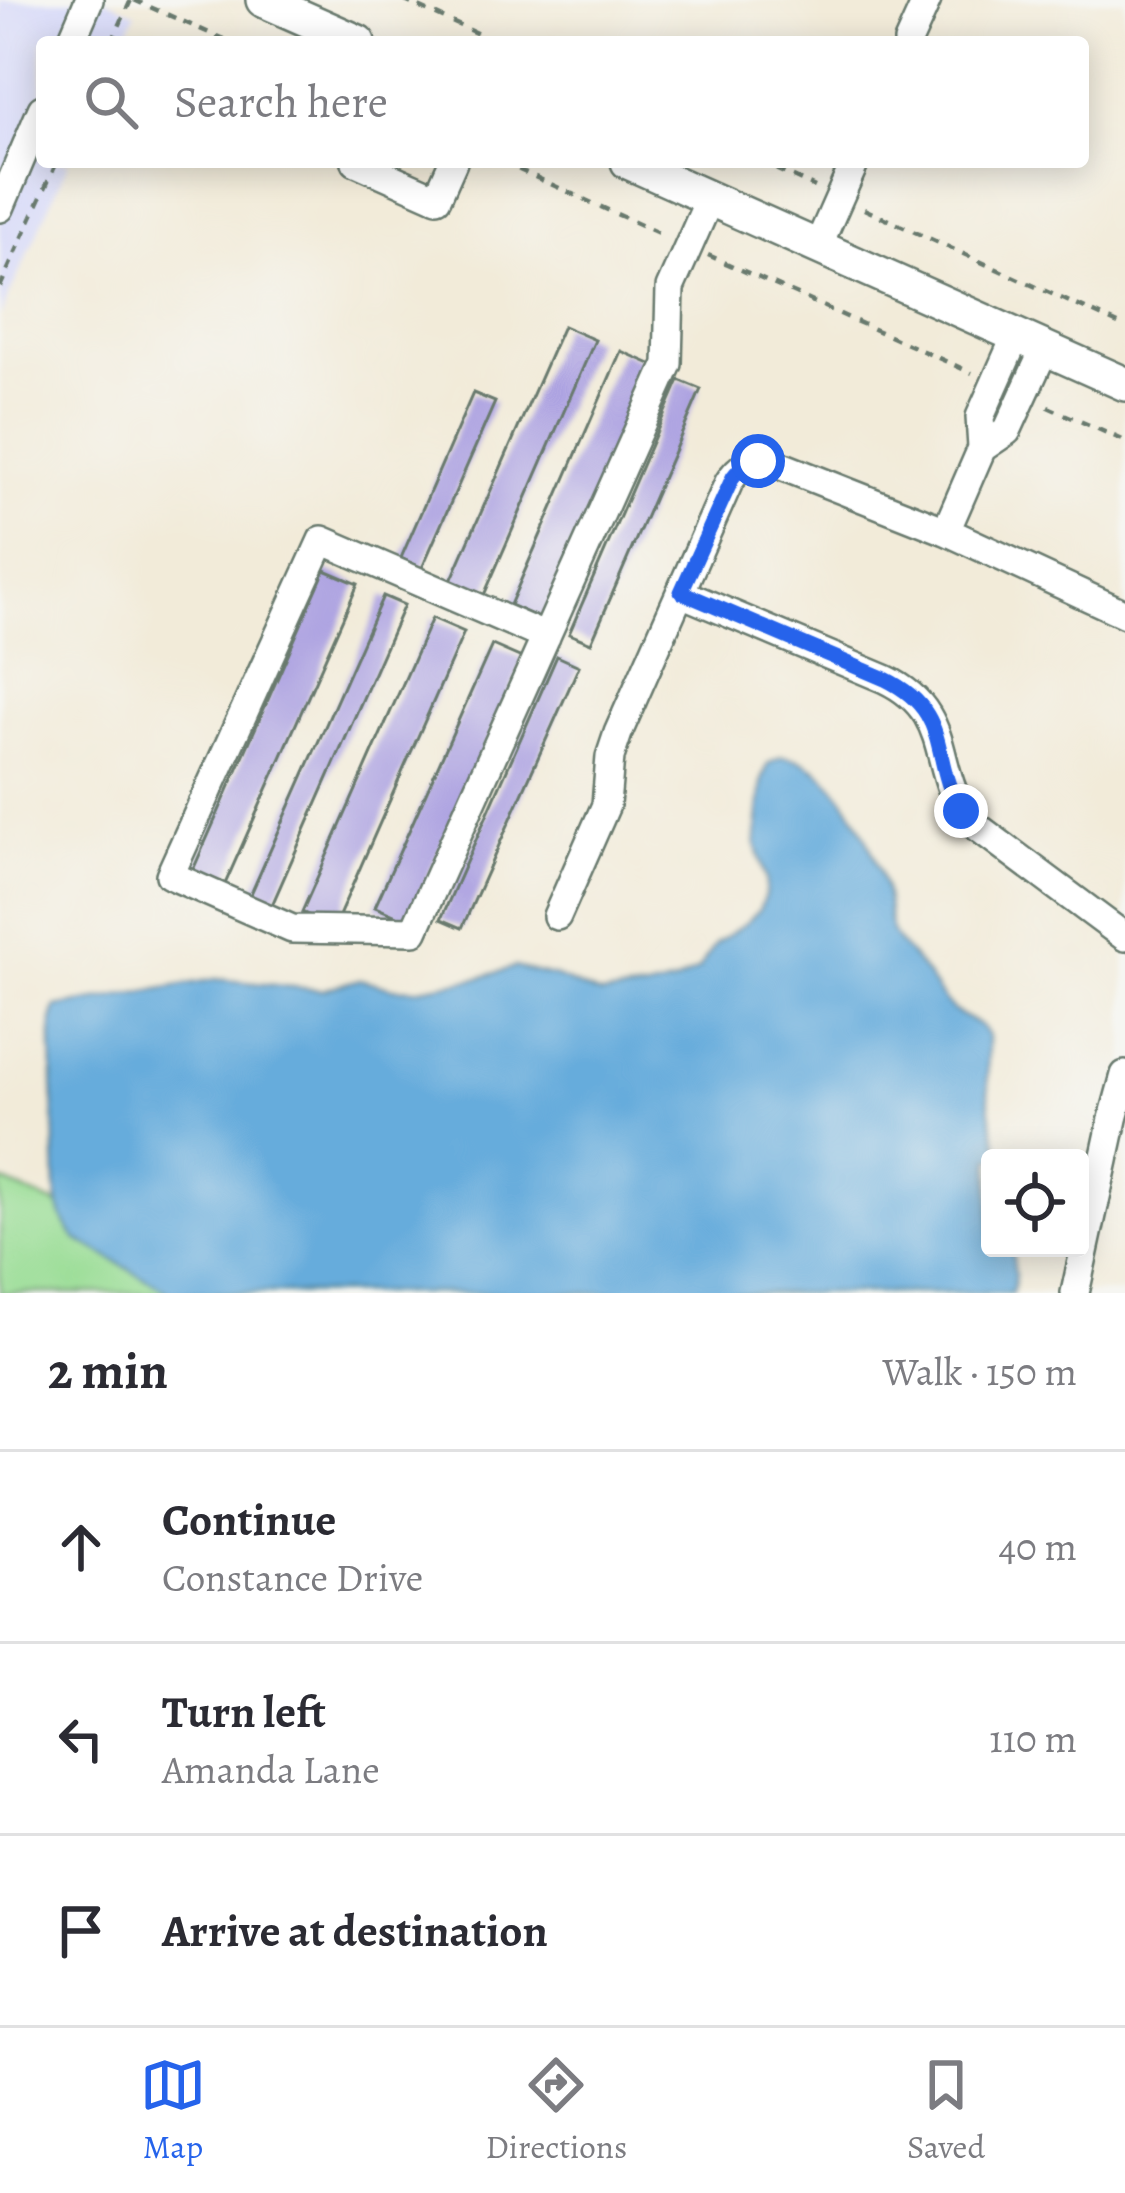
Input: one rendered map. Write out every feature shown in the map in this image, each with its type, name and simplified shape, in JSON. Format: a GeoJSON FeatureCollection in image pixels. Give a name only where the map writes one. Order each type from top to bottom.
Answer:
{"type":"FeatureCollection","features":[{"type":"Feature","properties":{"kind":"main road"},"geometry":{"type":"LineString","coordinates":[[263,0],[344,36]]}},
{"type":"Feature","properties":{"kind":"main road"},"geometry":{"type":"LineString","coordinates":[[642,168],[1125,384]]}},
{"type":"Feature","properties":{"kind":"street"},"geometry":{"type":"LineString","coordinates":[[74,36],[89,0]]}},
{"type":"Feature","properties":{"kind":"street"},"geometry":{"type":"LineString","coordinates":[[911,36],[927,0]]}},
{"type":"Feature","properties":{"kind":"street"},"geometry":{"type":"LineString","coordinates":[[0,208],[8,163],[36,119]]}},
{"type":"Feature","properties":{"kind":"street"},"geometry":{"type":"LineString","coordinates":[[370,168],[437,198],[450,168]]}},
{"type":"Feature","properties":{"kind":"street"},"geometry":{"type":"LineString","coordinates":[[818,246],[852,168]]}},
{"type":"Feature","properties":{"kind":"street"},"geometry":{"type":"LineString","coordinates":[[546,637],[322,540],[170,874],[292,929],[414,931],[546,637],[668,364],[670,288],[710,198]]}},
{"type":"Feature","properties":{"kind":"street"},"geometry":{"type":"LineString","coordinates":[[946,531],[982,448],[980,417],[995,383],[1030,342]]}},
{"type":"Feature","properties":{"kind":"street"},"geometry":{"type":"LineString","coordinates":[[982,448],[1007,431],[1023,396],[1030,342]]}},
{"type":"Feature","properties":{"kind":"street"},"geometry":{"type":"LineString","coordinates":[[557,916],[606,805],[610,757],[618,733],[741,467],[769,461],[946,531],[1125,614]]}},
{"type":"Feature","properties":{"kind":"street"},"geometry":{"type":"LineString","coordinates":[[681,592],[904,691],[933,724],[947,783],[972,824],[1125,937]]}},
{"type":"Feature","properties":{"kind":"street"},"geometry":{"type":"LineString","coordinates":[[1075,1293],[1125,1075]]}},
{"type":"Feature","properties":{"kind":"path"},"geometry":{"type":"LineString","coordinates":[[115,36],[133,0],[217,36]]}},
{"type":"Feature","properties":{"kind":"path"},"geometry":{"type":"LineString","coordinates":[[404,0],[483,36]]}},
{"type":"Feature","properties":{"kind":"path"},"geometry":{"type":"LineString","coordinates":[[0,287],[54,168]]}},
{"type":"Feature","properties":{"kind":"path"},"geometry":{"type":"LineString","coordinates":[[515,168],[995,383]]}},
{"type":"Feature","properties":{"kind":"path"},"geometry":{"type":"LineString","coordinates":[[773,168],[1125,327]]}},
{"type":"Feature","properties":{"kind":"path"},"geometry":{"type":"LineString","coordinates":[[1023,396],[1125,441]]}},
{"type":"Feature","properties":{"kind":"shaded area"},"geometry":{"type":"Polygon","coordinates":[[[0,0],[106,0],[136,13],[126,36],[36,36],[36,168],[66,168],[0,316],[0,0]]]}},
{"type":"Feature","properties":{"kind":"green space"},"geometry":{"type":"Polygon","coordinates":[[[0,1180],[260,1293],[0,1293],[0,1180]]]}},
{"type":"Feature","properties":{"kind":"water"},"geometry":{"type":"Polygon","coordinates":[[[781,757],[800,761],[834,787],[861,827],[879,870],[896,939],[947,1004],[988,1037],[990,1114],[1000,1149],[981,1149],[981,1257],[1013,1257],[1012,1293],[171,1293],[76,1239],[67,1227],[56,1190],[52,1020],[56,1007],[216,979],[322,990],[360,979],[414,989],[515,967],[600,995],[675,983],[699,969],[715,944],[759,910],[766,880],[756,843],[768,764],[781,757]]]}},
{"type":"Feature","properties":{"kind":"building"},"geometry":{"type":"Polygon","coordinates":[[[563,326],[595,340],[484,595],[451,581],[563,326]]]}},
{"type":"Feature","properties":{"kind":"building"},"geometry":{"type":"Polygon","coordinates":[[[621,351],[653,365],[542,619],[510,605],[621,351]]]}},
{"type":"Feature","properties":{"kind":"building"},"geometry":{"type":"Polygon","coordinates":[[[679,380],[701,389],[591,643],[569,634],[679,380]]]}},
{"type":"Feature","properties":{"kind":"building"},"geometry":{"type":"Polygon","coordinates":[[[473,393],[495,402],[422,568],[401,558],[473,393]]]}},
{"type":"Feature","properties":{"kind":"building"},"geometry":{"type":"Polygon","coordinates":[[[325,570],[358,584],[225,884],[193,870],[325,570]]]}},
{"type":"Feature","properties":{"kind":"building"},"geometry":{"type":"Polygon","coordinates":[[[383,596],[404,605],[272,905],[250,896],[383,596]]]}},
{"type":"Feature","properties":{"kind":"building"},"geometry":{"type":"Polygon","coordinates":[[[432,618],[464,632],[334,927],[302,912],[432,618]]]}},
{"type":"Feature","properties":{"kind":"building"},"geometry":{"type":"Polygon","coordinates":[[[492,645],[524,659],[408,921],[375,907],[492,645]]]}},
{"type":"Feature","properties":{"kind":"building"},"geometry":{"type":"Polygon","coordinates":[[[557,656],[579,666],[462,928],[441,919],[557,656]]]}},
{"type":"Feature","properties":{"kind":"route"},"geometry":{"type":"LineString","coordinates":[[758,461],[741,467],[733,477],[681,592],[904,691],[933,724],[947,783],[961,811]]}}]}
